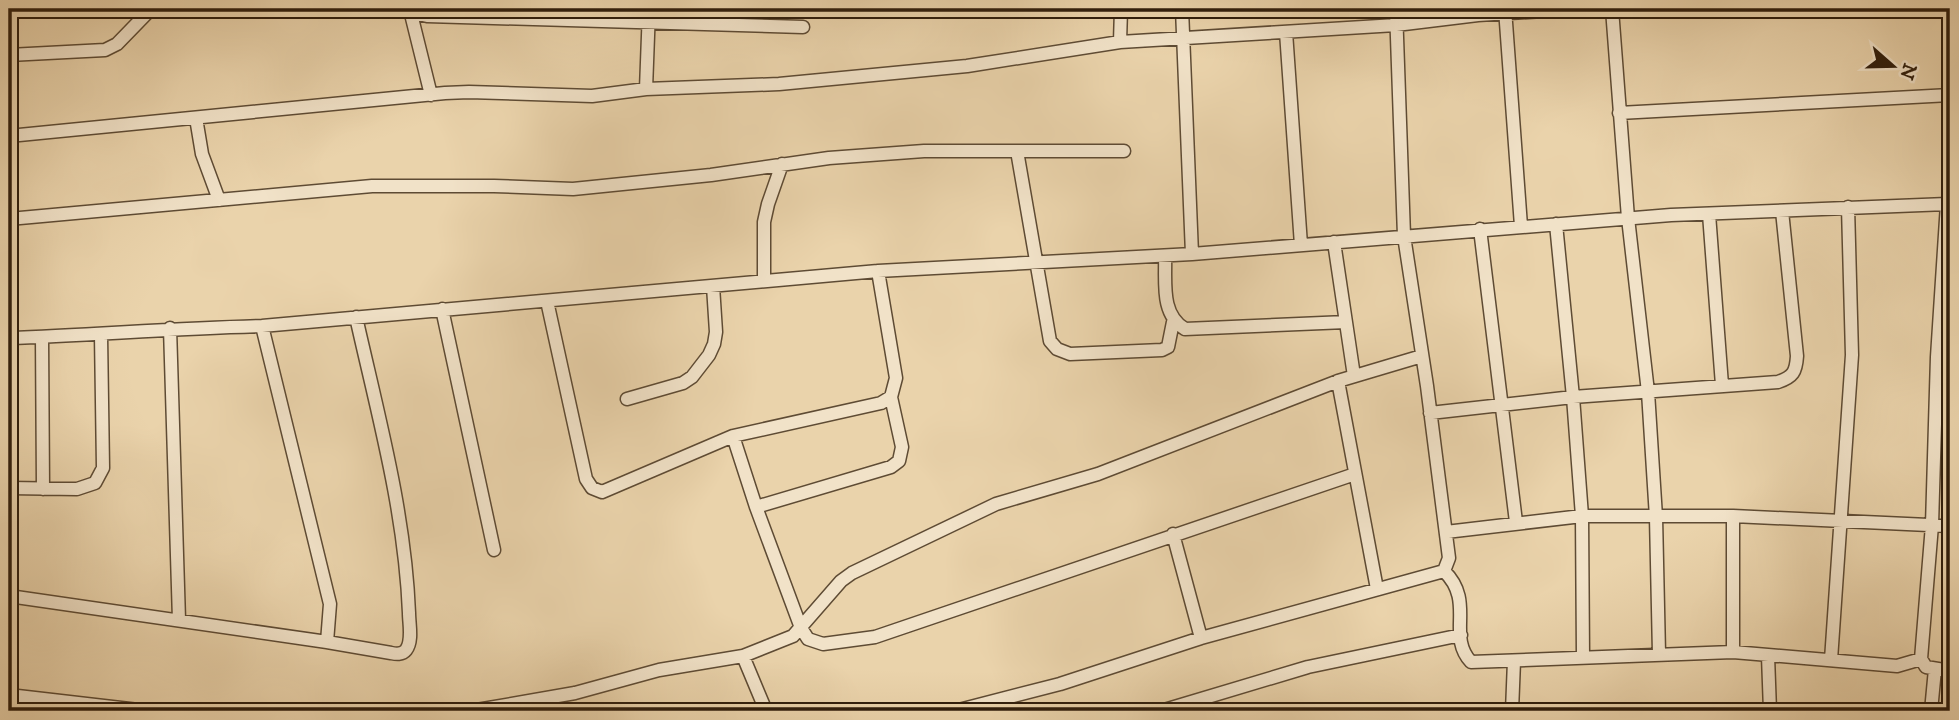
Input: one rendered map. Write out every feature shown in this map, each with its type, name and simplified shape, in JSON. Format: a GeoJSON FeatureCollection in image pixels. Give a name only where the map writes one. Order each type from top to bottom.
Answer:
{"type":"FeatureCollection","features":[{"type":"Feature","properties":{"kind":"street"},"geometry":{"type":"LineString","coordinates":[[9,55],[105,50],[117,44],[151,9]]}},
{"type":"Feature","properties":{"kind":"street"},"geometry":{"type":"LineString","coordinates":[[396,9],[427,16],[803,27]]}},
{"type":"Feature","properties":{"kind":"street"},"geometry":{"type":"LineString","coordinates":[[646,89],[649,9]]}},
{"type":"Feature","properties":{"kind":"street"},"geometry":{"type":"LineString","coordinates":[[1119,42],[1121,9]]}},
{"type":"Feature","properties":{"kind":"street"},"geometry":{"type":"LineString","coordinates":[[1182,9],[1192,254]]}},
{"type":"Feature","properties":{"kind":"street"},"geometry":{"type":"LineString","coordinates":[[1396,9],[1404,236],[1446,532],[1449,558],[1444,571]]}},
{"type":"Feature","properties":{"kind":"street"},"geometry":{"type":"LineString","coordinates":[[9,136],[431,94],[469,92],[592,96],[646,89],[779,84],[967,66],[1119,42],[1396,25],[1505,11],[1577,9]]}},
{"type":"Feature","properties":{"kind":"street"},"geometry":{"type":"LineString","coordinates":[[1612,9],[1628,218],[1648,392],[1656,517],[1659,654]]}},
{"type":"Feature","properties":{"kind":"street"},"geometry":{"type":"LineString","coordinates":[[1505,11],[1521,226]]}},
{"type":"Feature","properties":{"kind":"street"},"geometry":{"type":"LineString","coordinates":[[411,14],[431,94]]}},
{"type":"Feature","properties":{"kind":"street"},"geometry":{"type":"LineString","coordinates":[[1286,32],[1300,245]]}},
{"type":"Feature","properties":{"kind":"street"},"geometry":{"type":"LineString","coordinates":[[1619,113],[1950,95]]}},
{"type":"Feature","properties":{"kind":"street"},"geometry":{"type":"LineString","coordinates":[[197,118],[202,154],[219,200]]}},
{"type":"Feature","properties":{"kind":"street"},"geometry":{"type":"LineString","coordinates":[[9,219],[372,186],[573,189],[710,175],[782,164],[924,151],[1124,151]]}},
{"type":"Feature","properties":{"kind":"street"},"geometry":{"type":"LineString","coordinates":[[1017,151],[1050,341],[1057,349],[1070,354],[1162,350],[1168,347],[1173,322],[1167,309],[1165,256]]}},
{"type":"Feature","properties":{"kind":"street"},"geometry":{"type":"LineString","coordinates":[[764,281],[764,222],[782,164]]}},
{"type":"Feature","properties":{"kind":"street"},"geometry":{"type":"LineString","coordinates":[[9,338],[101,335],[170,328],[262,326],[878,271],[1165,256],[1628,218],[1948,200],[1943,357],[1921,659],[1926,667],[1950,671]]}},
{"type":"Feature","properties":{"kind":"street"},"geometry":{"type":"LineString","coordinates":[[1831,660],[1852,355],[1848,207]]}},
{"type":"Feature","properties":{"kind":"street"},"geometry":{"type":"LineString","coordinates":[[1430,413],[1573,397],[1778,382],[1790,377],[1797,369],[1797,356],[1782,211]]}},
{"type":"Feature","properties":{"kind":"street"},"geometry":{"type":"LineString","coordinates":[[1709,214],[1722,385]]}},
{"type":"Feature","properties":{"kind":"street"},"geometry":{"type":"LineString","coordinates":[[1556,224],[1582,516],[1583,657]]}},
{"type":"Feature","properties":{"kind":"street"},"geometry":{"type":"LineString","coordinates":[[1480,229],[1516,522]]}},
{"type":"Feature","properties":{"kind":"street"},"geometry":{"type":"LineString","coordinates":[[1334,242],[1354,376]]}},
{"type":"Feature","properties":{"kind":"street"},"geometry":{"type":"LineString","coordinates":[[756,507],[891,467],[899,461],[902,447],[891,397],[896,378],[878,271]]}},
{"type":"Feature","properties":{"kind":"street"},"geometry":{"type":"LineString","coordinates":[[627,399],[683,383],[692,377],[709,355],[716,332],[713,286]]}},
{"type":"Feature","properties":{"kind":"street"},"geometry":{"type":"LineString","coordinates":[[547,301],[586,479],[592,488],[602,492],[733,436],[881,403],[891,397]]}},
{"type":"Feature","properties":{"kind":"street"},"geometry":{"type":"LineString","coordinates":[[442,309],[494,550]]}},
{"type":"Feature","properties":{"kind":"street"},"geometry":{"type":"LineString","coordinates":[[9,596],[399,654],[406,650],[410,639],[408,590],[397,499],[356,317]]}},
{"type":"Feature","properties":{"kind":"street"},"geometry":{"type":"LineString","coordinates":[[1173,322],[1185,329],[1198,330],[1346,321]]}},
{"type":"Feature","properties":{"kind":"street"},"geometry":{"type":"LineString","coordinates":[[262,326],[330,604],[327,642]]}},
{"type":"Feature","properties":{"kind":"street"},"geometry":{"type":"LineString","coordinates":[[170,328],[179,620]]}},
{"type":"Feature","properties":{"kind":"street"},"geometry":{"type":"LineString","coordinates":[[9,488],[77,489],[95,483],[103,468],[101,335]]}},
{"type":"Feature","properties":{"kind":"street"},"geometry":{"type":"LineString","coordinates":[[42,337],[43,489]]}},
{"type":"Feature","properties":{"kind":"street"},"geometry":{"type":"LineString","coordinates":[[471,711],[575,693],[659,670],[743,656],[793,636],[841,581],[852,573],[996,504],[1098,474],[1338,381],[1422,356]]}},
{"type":"Feature","properties":{"kind":"street"},"geometry":{"type":"LineString","coordinates":[[1338,381],[1377,589]]}},
{"type":"Feature","properties":{"kind":"street"},"geometry":{"type":"LineString","coordinates":[[733,436],[801,628],[814,643],[875,636],[1356,474]]}},
{"type":"Feature","properties":{"kind":"street"},"geometry":{"type":"LineString","coordinates":[[1446,532],[1582,516],[1733,516],[1950,526]]}},
{"type":"Feature","properties":{"kind":"street"},"geometry":{"type":"LineString","coordinates":[[1732,652],[1733,516]]}},
{"type":"Feature","properties":{"kind":"street"},"geometry":{"type":"LineString","coordinates":[[1173,534],[1201,638]]}},
{"type":"Feature","properties":{"kind":"street"},"geometry":{"type":"LineString","coordinates":[[1444,571],[1460,592],[1463,653],[1471,662],[1732,652],[1897,666],[1921,659]]}},
{"type":"Feature","properties":{"kind":"street"},"geometry":{"type":"LineString","coordinates":[[955,711],[1060,684],[1201,638],[1444,571]]}},
{"type":"Feature","properties":{"kind":"street"},"geometry":{"type":"LineString","coordinates":[[1161,711],[1308,667],[1461,635]]}},
{"type":"Feature","properties":{"kind":"street"},"geometry":{"type":"LineString","coordinates":[[743,656],[766,711]]}},
{"type":"Feature","properties":{"kind":"street"},"geometry":{"type":"LineString","coordinates":[[1768,656],[1770,711]]}},
{"type":"Feature","properties":{"kind":"street"},"geometry":{"type":"LineString","coordinates":[[1512,711],[1514,661]]}},
{"type":"Feature","properties":{"kind":"street"},"geometry":{"type":"LineString","coordinates":[[1931,711],[1935,669]]}},
{"type":"Feature","properties":{"kind":"street"},"geometry":{"type":"LineString","coordinates":[[9,695],[147,711]]}}]}
